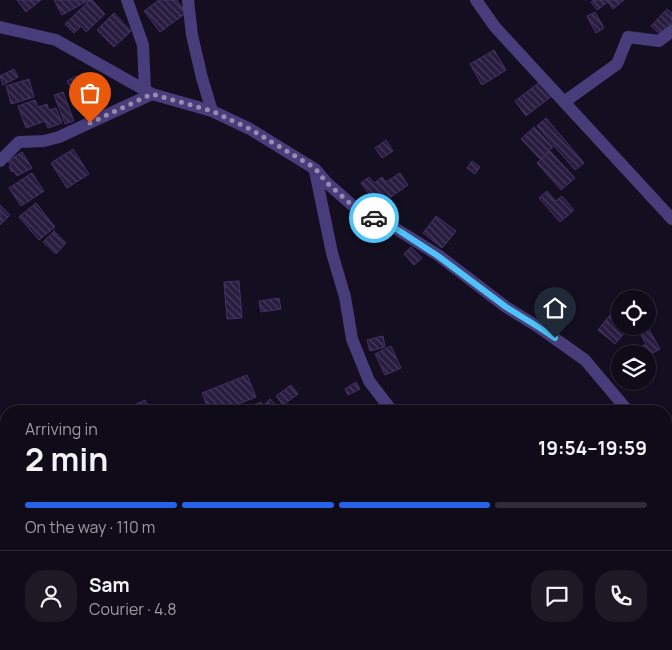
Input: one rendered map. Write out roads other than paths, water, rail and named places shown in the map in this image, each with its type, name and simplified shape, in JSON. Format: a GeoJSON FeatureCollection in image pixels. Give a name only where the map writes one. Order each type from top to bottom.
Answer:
{"type":"FeatureCollection","features":[{"type":"Feature","properties":{"kind":"street"},"geometry":{"type":"LineString","coordinates":[[127,0],[143,45],[148,92]]}},
{"type":"Feature","properties":{"kind":"street"},"geometry":{"type":"LineString","coordinates":[[188,0],[192,35],[212,111]]}},
{"type":"Feature","properties":{"kind":"street"},"geometry":{"type":"LineString","coordinates":[[476,0],[495,27],[672,220]]}},
{"type":"Feature","properties":{"kind":"street"},"geometry":{"type":"LineString","coordinates":[[0,27],[56,40],[148,92],[212,111],[250,129],[315,168],[326,182],[352,205],[398,230],[438,256],[506,307],[540,328],[585,360],[623,405]]}},
{"type":"Feature","properties":{"kind":"street"},"geometry":{"type":"LineString","coordinates":[[564,102],[617,64],[628,37],[660,41],[672,32]]}},
{"type":"Feature","properties":{"kind":"street"},"geometry":{"type":"LineString","coordinates":[[0,161],[19,142],[44,141],[59,137],[148,92]]}},
{"type":"Feature","properties":{"kind":"street"},"geometry":{"type":"LineString","coordinates":[[315,168],[332,252],[345,297],[352,340],[370,381],[388,405]]}}]}
